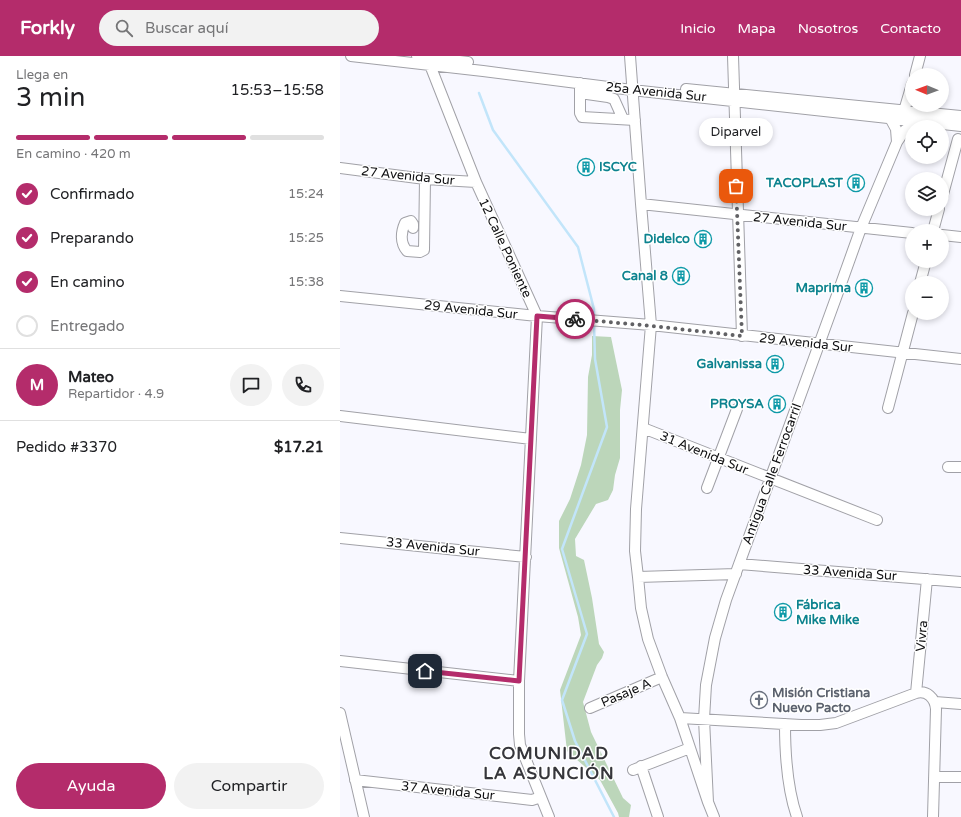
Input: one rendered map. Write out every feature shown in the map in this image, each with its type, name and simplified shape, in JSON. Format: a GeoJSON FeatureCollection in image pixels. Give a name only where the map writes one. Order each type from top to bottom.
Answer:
{"type":"FeatureCollection","features":[{"type":"Feature","properties":{"kind":"street","name":"25a Avenida Sur"},"geometry":{"type":"LineString","coordinates":[[351,56],[430,65],[580,88],[632,87]]}},
{"type":"Feature","properties":{"kind":"street","name":"25a Avenida Sur"},"geometry":{"type":"LineString","coordinates":[[417,56],[632,87],[961,116]]}},
{"type":"Feature","properties":{"kind":"street"},"geometry":{"type":"LineString","coordinates":[[630,56],[652,326],[642,428],[636,509],[635,551],[641,608],[646,629],[662,677],[680,718],[708,802]]}},
{"type":"Feature","properties":{"kind":"street"},"geometry":{"type":"LineString","coordinates":[[733,56],[742,336]]}},
{"type":"Feature","properties":{"kind":"street"},"geometry":{"type":"LineString","coordinates":[[917,68],[920,56]]}},
{"type":"Feature","properties":{"kind":"street","name":"12 Calle Poniente"},"geometry":{"type":"LineString","coordinates":[[430,65],[476,182],[537,316],[519,681],[518,734],[520,745],[549,817]]}},
{"type":"Feature","properties":{"kind":"street"},"geometry":{"type":"LineString","coordinates":[[623,119],[614,100],[580,88],[580,113],[582,117],[635,120]]}},
{"type":"Feature","properties":{"kind":"street","name":"25a Avenida Sur"},"geometry":{"type":"LineString","coordinates":[[734,97],[905,120]]}},
{"type":"Feature","properties":{"kind":"street"},"geometry":{"type":"LineString","coordinates":[[890,118],[896,129],[897,142]]}},
{"type":"Feature","properties":{"kind":"street","name":"25a Avenida Sur"},"geometry":{"type":"LineString","coordinates":[[949,125],[961,126]]}},
{"type":"Feature","properties":{"kind":"street","name":"Antigua Calle Ferrocarril"},"geometry":{"type":"LineString","coordinates":[[714,817],[708,802],[704,719],[706,685],[715,638],[726,600],[769,478],[862,228],[897,142],[905,130]]}},
{"type":"Feature","properties":{"kind":"street"},"geometry":{"type":"LineString","coordinates":[[949,172],[958,139]]}},
{"type":"Feature","properties":{"kind":"street","name":"27 Avenida Sur"},"geometry":{"type":"LineString","coordinates":[[340,168],[425,179],[476,182]]}},
{"type":"Feature","properties":{"kind":"street"},"geometry":{"type":"LineString","coordinates":[[413,228],[411,221],[405,223],[403,228],[403,247],[407,251],[420,252],[424,250],[425,179]]}},
{"type":"Feature","properties":{"kind":"street","name":"27 Avenida Sur"},"geometry":{"type":"LineString","coordinates":[[641,204],[905,232]]}},
{"type":"Feature","properties":{"kind":"street"},"geometry":{"type":"LineString","coordinates":[[949,236],[961,237]]}},
{"type":"Feature","properties":{"kind":"street","name":"29 Avenida Sur"},"geometry":{"type":"LineString","coordinates":[[340,296],[652,326],[961,359]]}},
{"type":"Feature","properties":{"kind":"street"},"geometry":{"type":"LineString","coordinates":[[888,408],[911,320]]}},
{"type":"Feature","properties":{"kind":"street"},"geometry":{"type":"LineString","coordinates":[[707,488],[737,409]]}},
{"type":"Feature","properties":{"kind":"street"},"geometry":{"type":"LineString","coordinates":[[340,416],[531,439]]}},
{"type":"Feature","properties":{"kind":"street","name":"31 Avenida Sur"},"geometry":{"type":"LineString","coordinates":[[642,428],[877,520]]}},
{"type":"Feature","properties":{"kind":"street"},"geometry":{"type":"LineString","coordinates":[[948,467],[961,467]]}},
{"type":"Feature","properties":{"kind":"street","name":"33 Avenida Sur"},"geometry":{"type":"LineString","coordinates":[[340,538],[526,557]]}},
{"type":"Feature","properties":{"kind":"street","name":"33 Avenida Sur"},"geometry":{"type":"LineString","coordinates":[[638,577],[738,569],[961,582]]}},
{"type":"Feature","properties":{"kind":"street","name":"Vivra"},"geometry":{"type":"LineString","coordinates":[[916,693],[927,579]]}},
{"type":"Feature","properties":{"kind":"street"},"geometry":{"type":"LineString","coordinates":[[340,661],[519,681]]}},
{"type":"Feature","properties":{"kind":"street","name":"Pasaje A"},"geometry":{"type":"LineString","coordinates":[[590,708],[662,677]]}},
{"type":"Feature","properties":{"kind":"street"},"geometry":{"type":"LineString","coordinates":[[680,718],[815,725],[836,723],[916,693],[926,693],[935,702],[936,709],[933,817]]}},
{"type":"Feature","properties":{"kind":"street"},"geometry":{"type":"LineString","coordinates":[[935,702],[961,704]]}},
{"type":"Feature","properties":{"kind":"street"},"geometry":{"type":"LineString","coordinates":[[340,713],[364,817]]}},
{"type":"Feature","properties":{"kind":"street"},"geometry":{"type":"LineString","coordinates":[[785,724],[786,759],[792,796],[798,817]]}},
{"type":"Feature","properties":{"kind":"street"},"geometry":{"type":"LineString","coordinates":[[658,817],[637,768],[690,748]]}},
{"type":"Feature","properties":{"kind":"street"},"geometry":{"type":"LineString","coordinates":[[934,777],[961,777]]}},
{"type":"Feature","properties":{"kind":"street","name":"37 Avenida Sur"},"geometry":{"type":"LineString","coordinates":[[355,780],[532,800],[541,797]]}},
{"type":"Feature","properties":{"kind":"green space"},"geometry":{"type":"Polygon","coordinates":[[[592,336],[611,337],[622,390],[620,410],[620,458],[615,475],[613,490],[608,500],[596,504],[575,539],[576,556],[584,560],[599,644],[604,652],[597,665],[583,702],[591,732],[623,798],[631,805],[629,817],[619,817],[600,780],[567,751],[560,690],[581,635],[578,617],[559,548],[559,521],[570,499],[581,465],[587,435],[588,377],[592,355],[592,336]]]}},
{"type":"Feature","properties":{"kind":"waterway"},"geometry":{"type":"LineString","coordinates":[[479,93],[493,130],[578,247],[594,309],[594,318]]}},
{"type":"Feature","properties":{"kind":"waterway"},"geometry":{"type":"LineString","coordinates":[[594,323],[595,359],[607,427],[562,549],[587,634],[562,700],[575,741],[614,817]]}},
{"type":"Feature","properties":{"kind":"way so far"},"geometry":{"type":"LineString","coordinates":[[575,319],[742,336],[736,186]]}},
{"type":"Feature","properties":{"kind":"place","name":"ISCYC"},"geometry":{"type":"Point","coordinates":[586,167]}},
{"type":"Feature","properties":{"kind":"place","name":"TACOPLAST"},"geometry":{"type":"Point","coordinates":[856,183]}},
{"type":"Feature","properties":{"kind":"place","name":"Diparvel"},"geometry":{"type":"Point","coordinates":[736,186]}},
{"type":"Feature","properties":{"kind":"place","name":"Didelco"},"geometry":{"type":"Point","coordinates":[703,239]}},
{"type":"Feature","properties":{"kind":"place","name":"Canal 8"},"geometry":{"type":"Point","coordinates":[681,276]}},
{"type":"Feature","properties":{"kind":"place","name":"Maprima"},"geometry":{"type":"Point","coordinates":[864,288]}},
{"type":"Feature","properties":{"kind":"place","name":"Galvanissa"},"geometry":{"type":"Point","coordinates":[775,364]}},
{"type":"Feature","properties":{"kind":"place","name":"PROYSA"},"geometry":{"type":"Point","coordinates":[777,404]}},
{"type":"Feature","properties":{"kind":"place","name":"Fábrica Mike Mike"},"geometry":{"type":"Point","coordinates":[783,612]}},
{"type":"Feature","properties":{"kind":"place","name":"Misión Cristiana Nuevo Pacto"},"geometry":{"type":"Point","coordinates":[759,700]}},
{"type":"Feature","properties":{"kind":"district","name":"COMUNIDAD LA ASUNCIÓN"},"geometry":{"type":"Point","coordinates":[549,763]}},
{"type":"Feature","properties":{"kind":"route"},"geometry":{"type":"LineString","coordinates":[[425,671],[519,681],[537,316],[575,319]]}}]}
